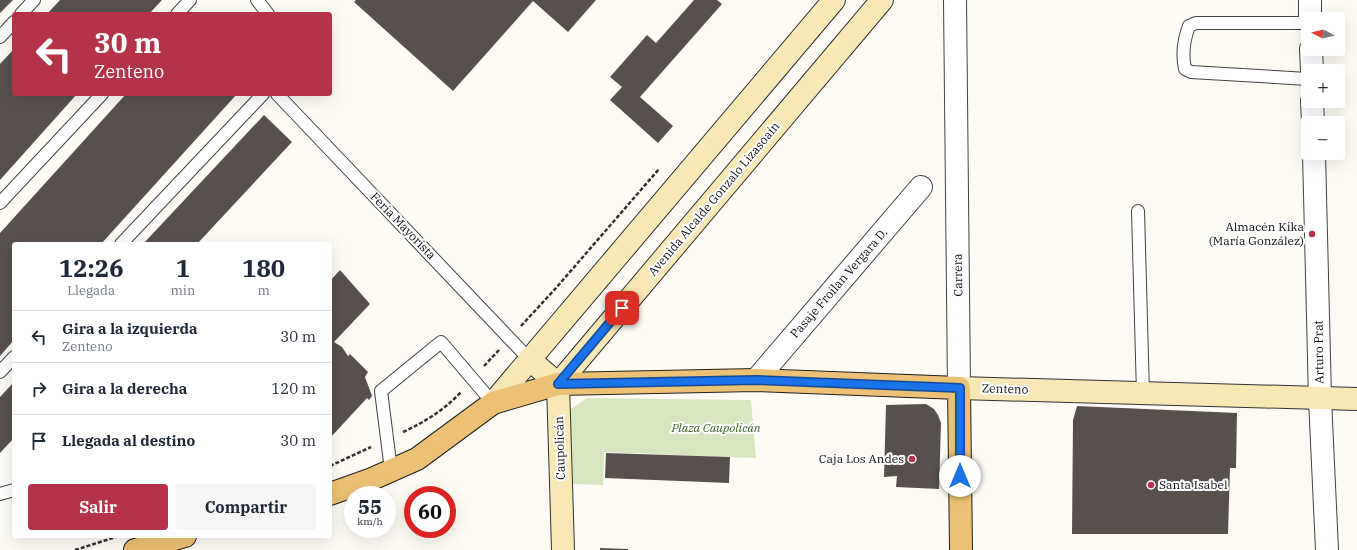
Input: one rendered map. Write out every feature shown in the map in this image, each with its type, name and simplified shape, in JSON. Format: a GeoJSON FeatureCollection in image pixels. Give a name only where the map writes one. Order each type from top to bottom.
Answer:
{"type":"FeatureCollection","features":[{"type":"Feature","properties":{"kind":"main road"},"geometry":{"type":"LineString","coordinates":[[332,493],[417,459],[493,403],[834,0]]}},
{"type":"Feature","properties":{"kind":"main road","name":"Avenida Alcalde Gonzalo Lizasoaín"},"geometry":{"type":"LineString","coordinates":[[558,384],[882,0]]}},
{"type":"Feature","properties":{"kind":"main road"},"geometry":{"type":"LineString","coordinates":[[529,359],[558,384]]}},
{"type":"Feature","properties":{"kind":"main road","name":"Zenteno"},"geometry":{"type":"LineString","coordinates":[[558,384],[756,380],[1143,394],[1357,399]]}},
{"type":"Feature","properties":{"kind":"main road"},"geometry":{"type":"LineString","coordinates":[[493,403],[558,384]]}},
{"type":"Feature","properties":{"kind":"main road","name":"Caupolicán"},"geometry":{"type":"LineString","coordinates":[[558,384],[563,550]]}},
{"type":"Feature","properties":{"kind":"main road","name":"Carrera"},"geometry":{"type":"LineString","coordinates":[[960,388],[961,550]]}},
{"type":"Feature","properties":{"kind":"main road"},"geometry":{"type":"LineString","coordinates":[[143,549],[179,538]]}},
{"type":"Feature","properties":{"kind":"street","name":"Carrera"},"geometry":{"type":"LineString","coordinates":[[956,0],[960,388]]}},
{"type":"Feature","properties":{"kind":"street"},"geometry":{"type":"LineString","coordinates":[[1310,0],[1310,12]]}},
{"type":"Feature","properties":{"kind":"street","name":"Arturo Prat"},"geometry":{"type":"LineString","coordinates":[[1314,160],[1320,399],[1327,550]]}},
{"type":"Feature","properties":{"kind":"street","name":"Pasaje Froilan Vergara D."},"geometry":{"type":"LineString","coordinates":[[756,380],[921,187]]}},
{"type":"Feature","properties":{"kind":"lane"},"geometry":{"type":"LineString","coordinates":[[23,12],[34,0]]}},
{"type":"Feature","properties":{"kind":"lane"},"geometry":{"type":"LineString","coordinates":[[179,12],[190,0]]}},
{"type":"Feature","properties":{"kind":"lane"},"geometry":{"type":"LineString","coordinates":[[257,0],[266,12]]}},
{"type":"Feature","properties":{"kind":"lane"},"geometry":{"type":"LineString","coordinates":[[1301,24],[1196,23],[1189,26],[1186,34],[1183,61],[1185,69],[1191,72],[1301,79]]}},
{"type":"Feature","properties":{"kind":"lane"},"geometry":{"type":"LineString","coordinates":[[0,37],[12,24]]}},
{"type":"Feature","properties":{"kind":"lane"},"geometry":{"type":"LineString","coordinates":[[0,203],[100,96]]}},
{"type":"Feature","properties":{"kind":"lane"},"geometry":{"type":"LineString","coordinates":[[123,242],[261,96]]}},
{"type":"Feature","properties":{"kind":"lane","name":"Feria Mayorista"},"geometry":{"type":"LineString","coordinates":[[278,96],[529,359]]}},
{"type":"Feature","properties":{"kind":"lane"},"geometry":{"type":"LineString","coordinates":[[1138,210],[1143,394]]}},
{"type":"Feature","properties":{"kind":"lane"},"geometry":{"type":"LineString","coordinates":[[391,470],[381,391],[441,342],[493,403]]}},
{"type":"Feature","properties":{"kind":"lane"},"geometry":{"type":"LineString","coordinates":[[0,372],[12,359]]}},
{"type":"Feature","properties":{"kind":"lane"},"geometry":{"type":"LineString","coordinates":[[0,494],[12,491]]}},
{"type":"Feature","properties":{"kind":"path"},"geometry":{"type":"LineString","coordinates":[[332,465],[424,422],[452,401],[556,288],[660,168]]}},
{"type":"Feature","properties":{"kind":"path"},"geometry":{"type":"LineString","coordinates":[[75,550],[112,538]]}},
{"type":"Feature","properties":{"kind":"green space","name":"Plaza Caupolicán"},"geometry":{"type":"Polygon","coordinates":[[[587,398],[751,400],[756,458],[604,452],[603,485],[571,484],[568,411],[587,398]]]}},
{"type":"Feature","properties":{"kind":"building"},"geometry":{"type":"Polygon","coordinates":[[[0,0],[13,0],[0,13],[0,0]]]}},
{"type":"Feature","properties":{"kind":"building"},"geometry":{"type":"Polygon","coordinates":[[[60,0],[162,0],[151,12],[49,12],[60,0]]]}},
{"type":"Feature","properties":{"kind":"building"},"geometry":{"type":"Polygon","coordinates":[[[356,0],[596,0],[568,32],[533,1],[453,91],[354,2],[356,0]]]}},
{"type":"Feature","properties":{"kind":"building"},"geometry":{"type":"Polygon","coordinates":[[[694,0],[717,0],[722,4],[640,97],[673,126],[658,143],[610,100],[622,87],[610,77],[647,35],[656,43],[694,0]]]}},
{"type":"Feature","properties":{"kind":"building"},"geometry":{"type":"Polygon","coordinates":[[[12,51],[12,96],[75,96],[0,180],[0,64],[12,51]]]}},
{"type":"Feature","properties":{"kind":"building"},"geometry":{"type":"Polygon","coordinates":[[[124,96],[235,96],[103,242],[12,242],[12,342],[0,356],[0,233],[124,96]]]}},
{"type":"Feature","properties":{"kind":"building"},"geometry":{"type":"Polygon","coordinates":[[[264,115],[292,142],[199,242],[145,242],[264,115]]]}},
{"type":"Feature","properties":{"kind":"building"},"geometry":{"type":"Polygon","coordinates":[[[340,270],[370,304],[334,342],[342,347],[348,356],[350,354],[368,372],[365,377],[372,396],[369,400],[367,398],[332,436],[332,279],[340,270]]]}},
{"type":"Feature","properties":{"kind":"building"},"geometry":{"type":"Polygon","coordinates":[[[12,384],[12,440],[0,453],[0,397],[12,384]]]}},
{"type":"Feature","properties":{"kind":"building","name":"Caja Los Andes"},"geometry":{"type":"Polygon","coordinates":[[[926,404],[934,409],[941,423],[939,489],[896,487],[897,476],[884,477],[886,405],[926,404]]]}},
{"type":"Feature","properties":{"kind":"building","name":"Santa Isabel"},"geometry":{"type":"Polygon","coordinates":[[[1077,406],[1237,413],[1236,468],[1230,468],[1228,534],[1072,534],[1073,420],[1077,406]]]}},
{"type":"Feature","properties":{"kind":"building"},"geometry":{"type":"Polygon","coordinates":[[[606,453],[730,457],[729,483],[605,478],[606,453]]]}},
{"type":"Feature","properties":{"kind":"building"},"geometry":{"type":"Polygon","coordinates":[[[600,548],[628,549],[628,550],[600,550],[600,548]]]}},
{"type":"Feature","properties":{"kind":"place","name":"Almacén Kika (María González)"},"geometry":{"type":"Point","coordinates":[1312,234]}},
{"type":"Feature","properties":{"kind":"place","name":"Caja Los Andes"},"geometry":{"type":"Point","coordinates":[912,459]}},
{"type":"Feature","properties":{"kind":"place","name":"Santa Isabel"},"geometry":{"type":"Point","coordinates":[1151,485]}},
{"type":"Feature","properties":{"kind":"route"},"geometry":{"type":"LineString","coordinates":[[622,308],[558,384],[756,380],[960,388],[960,476]]}}]}
